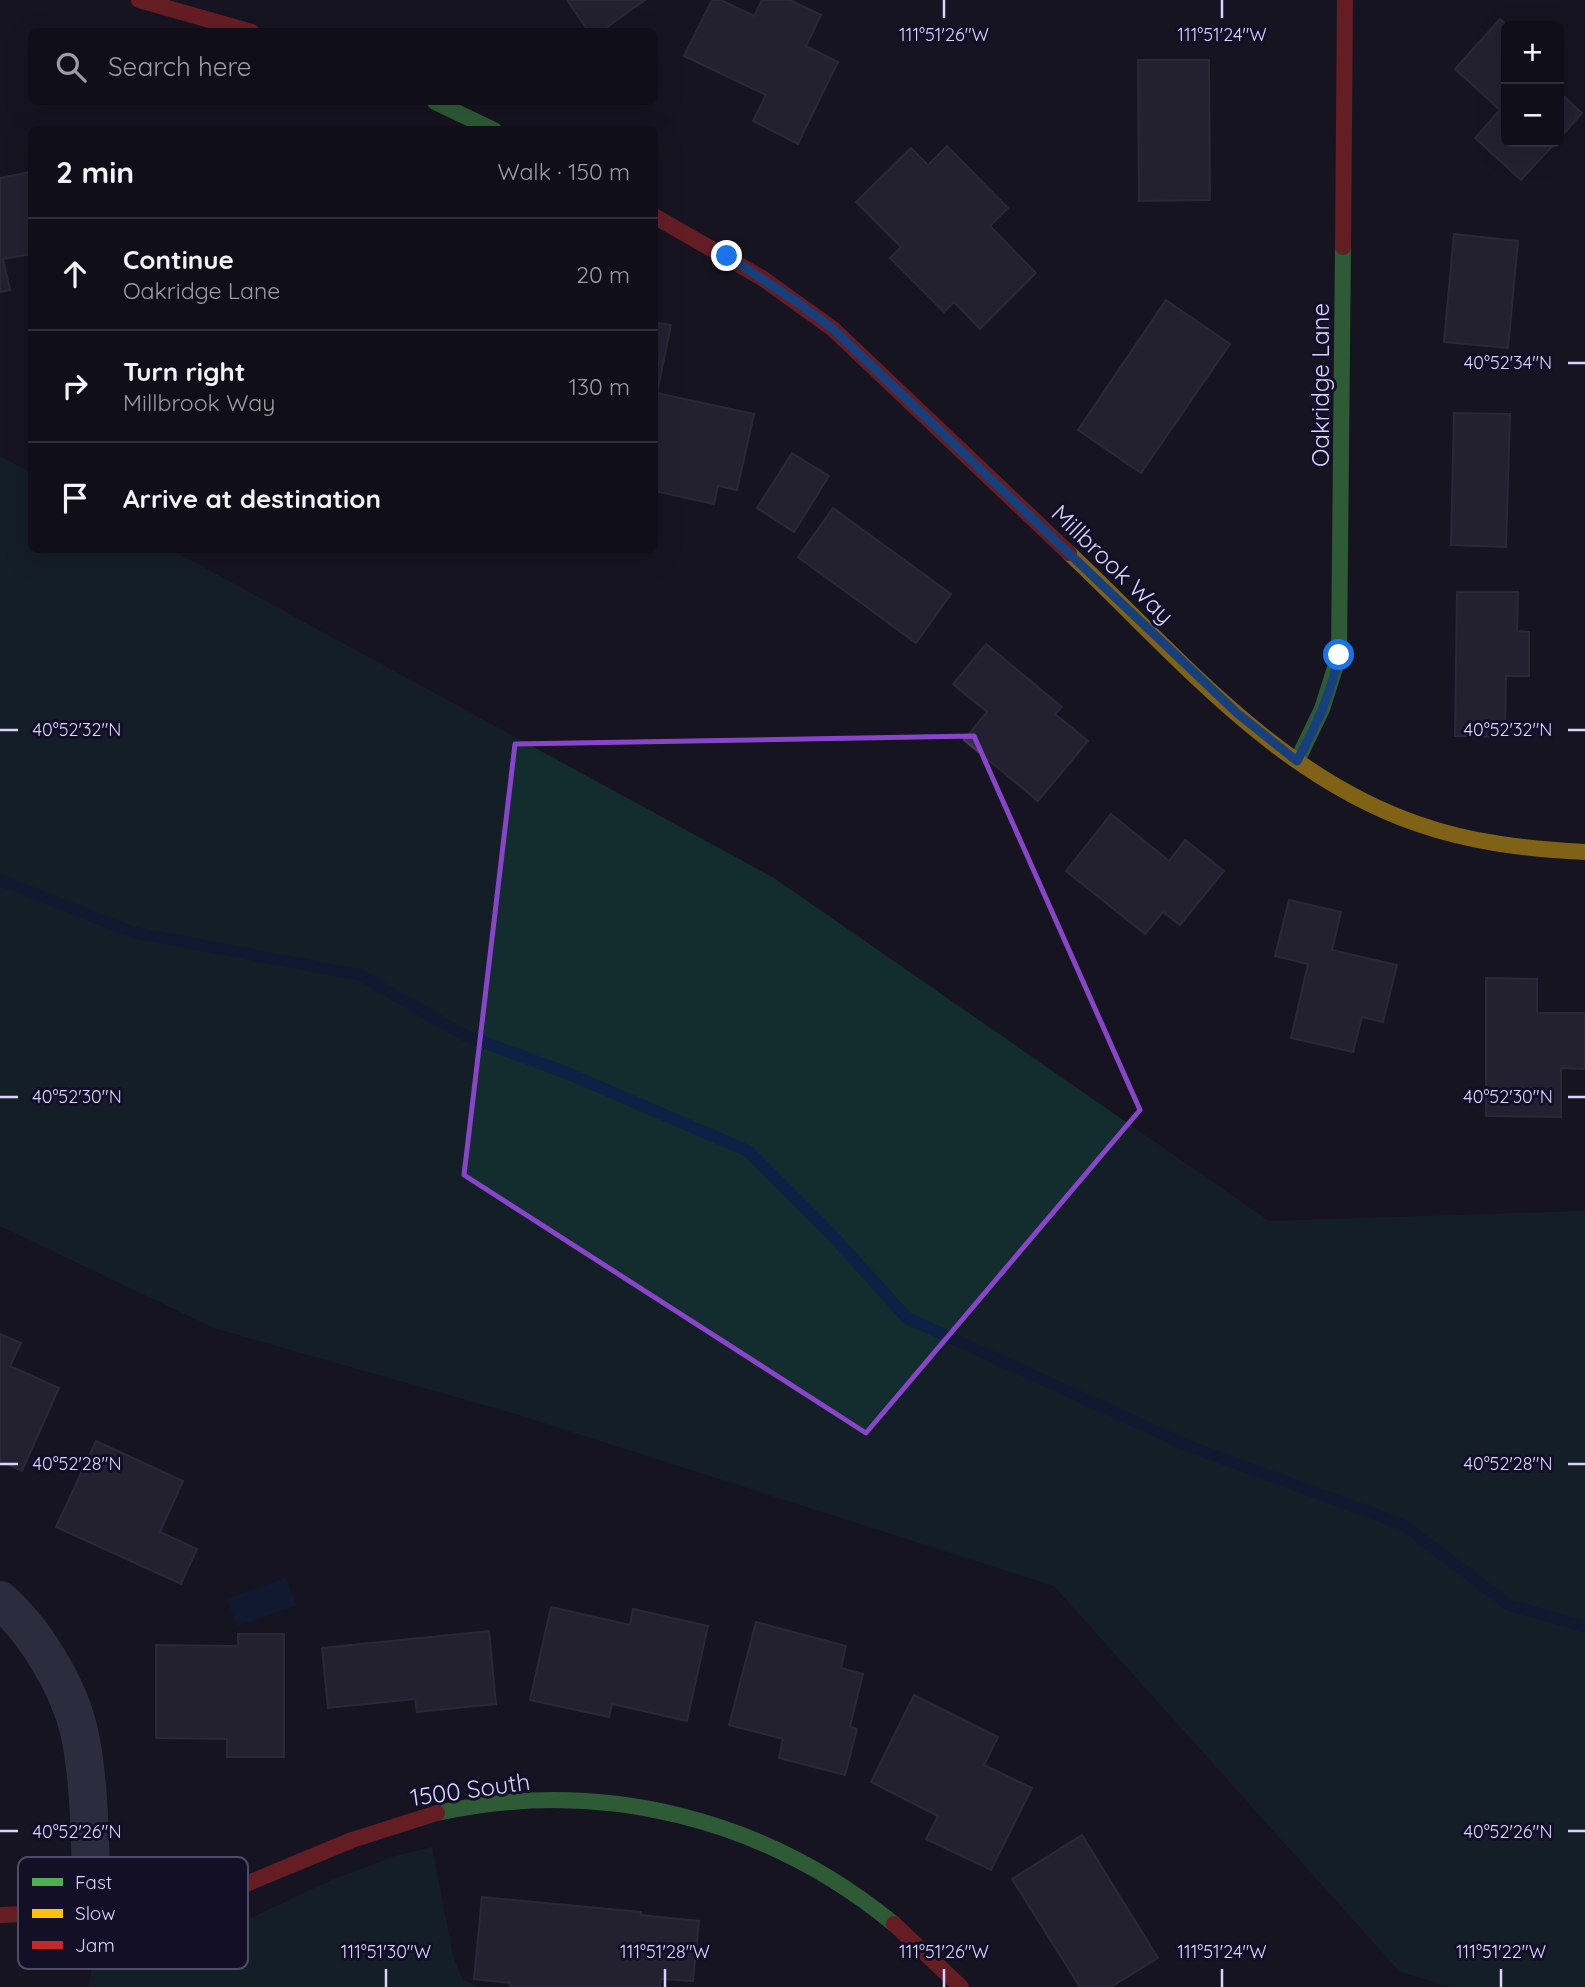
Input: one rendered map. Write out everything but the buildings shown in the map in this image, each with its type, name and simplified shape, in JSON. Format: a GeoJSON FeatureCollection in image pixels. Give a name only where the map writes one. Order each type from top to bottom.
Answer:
{"type":"FeatureCollection","features":[{"type":"Feature","properties":{"kind":"street"},"geometry":{"type":"LineString","coordinates":[[139,0],[238,28]]}},
{"type":"Feature","properties":{"kind":"street","name":"Oakridge Lane"},"geometry":{"type":"LineString","coordinates":[[1297,761],[1321,717],[1332,688],[1339,655],[1345,0]]}},
{"type":"Feature","properties":{"kind":"street"},"geometry":{"type":"LineString","coordinates":[[441,105],[486,126]]}},
{"type":"Feature","properties":{"kind":"street","name":"Millbrook Way"},"geometry":{"type":"LineString","coordinates":[[658,218],[762,278],[833,329],[1237,713],[1321,779],[1381,810],[1461,838],[1503,847],[1585,852]]}},
{"type":"Feature","properties":{"kind":"street"},"geometry":{"type":"LineString","coordinates":[[0,1600],[39,1648],[62,1687],[79,1731],[88,1857]]}},
{"type":"Feature","properties":{"kind":"street","name":"1500 South"},"geometry":{"type":"LineString","coordinates":[[248,1884],[380,1828],[442,1811],[516,1801],[597,1802],[686,1816],[776,1847],[853,1892],[924,1948],[961,1987]]}},
{"type":"Feature","properties":{"kind":"street","name":"1500 South"},"geometry":{"type":"LineString","coordinates":[[0,1915],[18,1915]]}},
{"type":"Feature","properties":{"kind":"highlighted area"},"geometry":{"type":"Polygon","coordinates":[[[974,736],[1140,1110],[866,1433],[464,1175],[515,744],[974,736]]]}},
{"type":"Feature","properties":{"kind":"green space"},"geometry":{"type":"Polygon","coordinates":[[[0,456],[28,471],[28,553],[178,553],[774,878],[1269,1221],[1585,1211],[1585,1987],[1450,1987],[1399,1971],[1054,1586],[516,1414],[214,1328],[0,1226],[0,456]]]}},
{"type":"Feature","properties":{"kind":"green space"},"geometry":{"type":"Polygon","coordinates":[[[432,1847],[453,1956],[463,1980],[480,1987],[89,1987],[92,1969],[248,1969],[248,1918],[334,1879],[395,1856],[432,1847]]]}},
{"type":"Feature","properties":{"kind":"water"},"geometry":{"type":"Polygon","coordinates":[[[286,1578],[296,1605],[237,1626],[227,1599],[286,1578]]]}},
{"type":"Feature","properties":{"kind":"waterway"},"geometry":{"type":"LineString","coordinates":[[0,880],[132,932],[360,975],[464,1035],[567,1073],[748,1151],[829,1232],[907,1318],[1191,1447],[1402,1524],[1509,1605],[1585,1627]]}},
{"type":"Feature","properties":{"kind":"traffic: fast"},"geometry":{"type":"LineString","coordinates":[[441,105],[486,126]]}},
{"type":"Feature","properties":{"kind":"traffic: fast"},"geometry":{"type":"LineString","coordinates":[[1297,761],[1322,709],[1339,655],[1343,247]]}},
{"type":"Feature","properties":{"kind":"traffic: fast"},"geometry":{"type":"LineString","coordinates":[[437,1813],[498,1803],[559,1800],[620,1804],[679,1815],[736,1833],[791,1857],[844,1887],[894,1924]]}},
{"type":"Feature","properties":{"kind":"traffic: slow"},"geometry":{"type":"LineString","coordinates":[[1069,553],[1230,708],[1318,775],[1366,802],[1438,831],[1500,844],[1585,852]]}},
{"type":"Feature","properties":{"kind":"traffic: jam"},"geometry":{"type":"LineString","coordinates":[[139,0],[238,28]]}},
{"type":"Feature","properties":{"kind":"traffic: jam"},"geometry":{"type":"LineString","coordinates":[[1343,247],[1345,0]]}},
{"type":"Feature","properties":{"kind":"traffic: jam"},"geometry":{"type":"LineString","coordinates":[[658,218],[762,278],[833,329],[1069,553]]}},
{"type":"Feature","properties":{"kind":"traffic: jam"},"geometry":{"type":"LineString","coordinates":[[248,1883],[352,1840],[437,1813]]}},
{"type":"Feature","properties":{"kind":"traffic: jam"},"geometry":{"type":"LineString","coordinates":[[0,1915],[18,1914]]}},
{"type":"Feature","properties":{"kind":"traffic: jam"},"geometry":{"type":"LineString","coordinates":[[894,1924],[961,1987]]}},
{"type":"Feature","properties":{"kind":"route"},"geometry":{"type":"LineString","coordinates":[[727,256],[833,329],[1237,713],[1297,761],[1321,717],[1332,688],[1339,655]]}}]}
